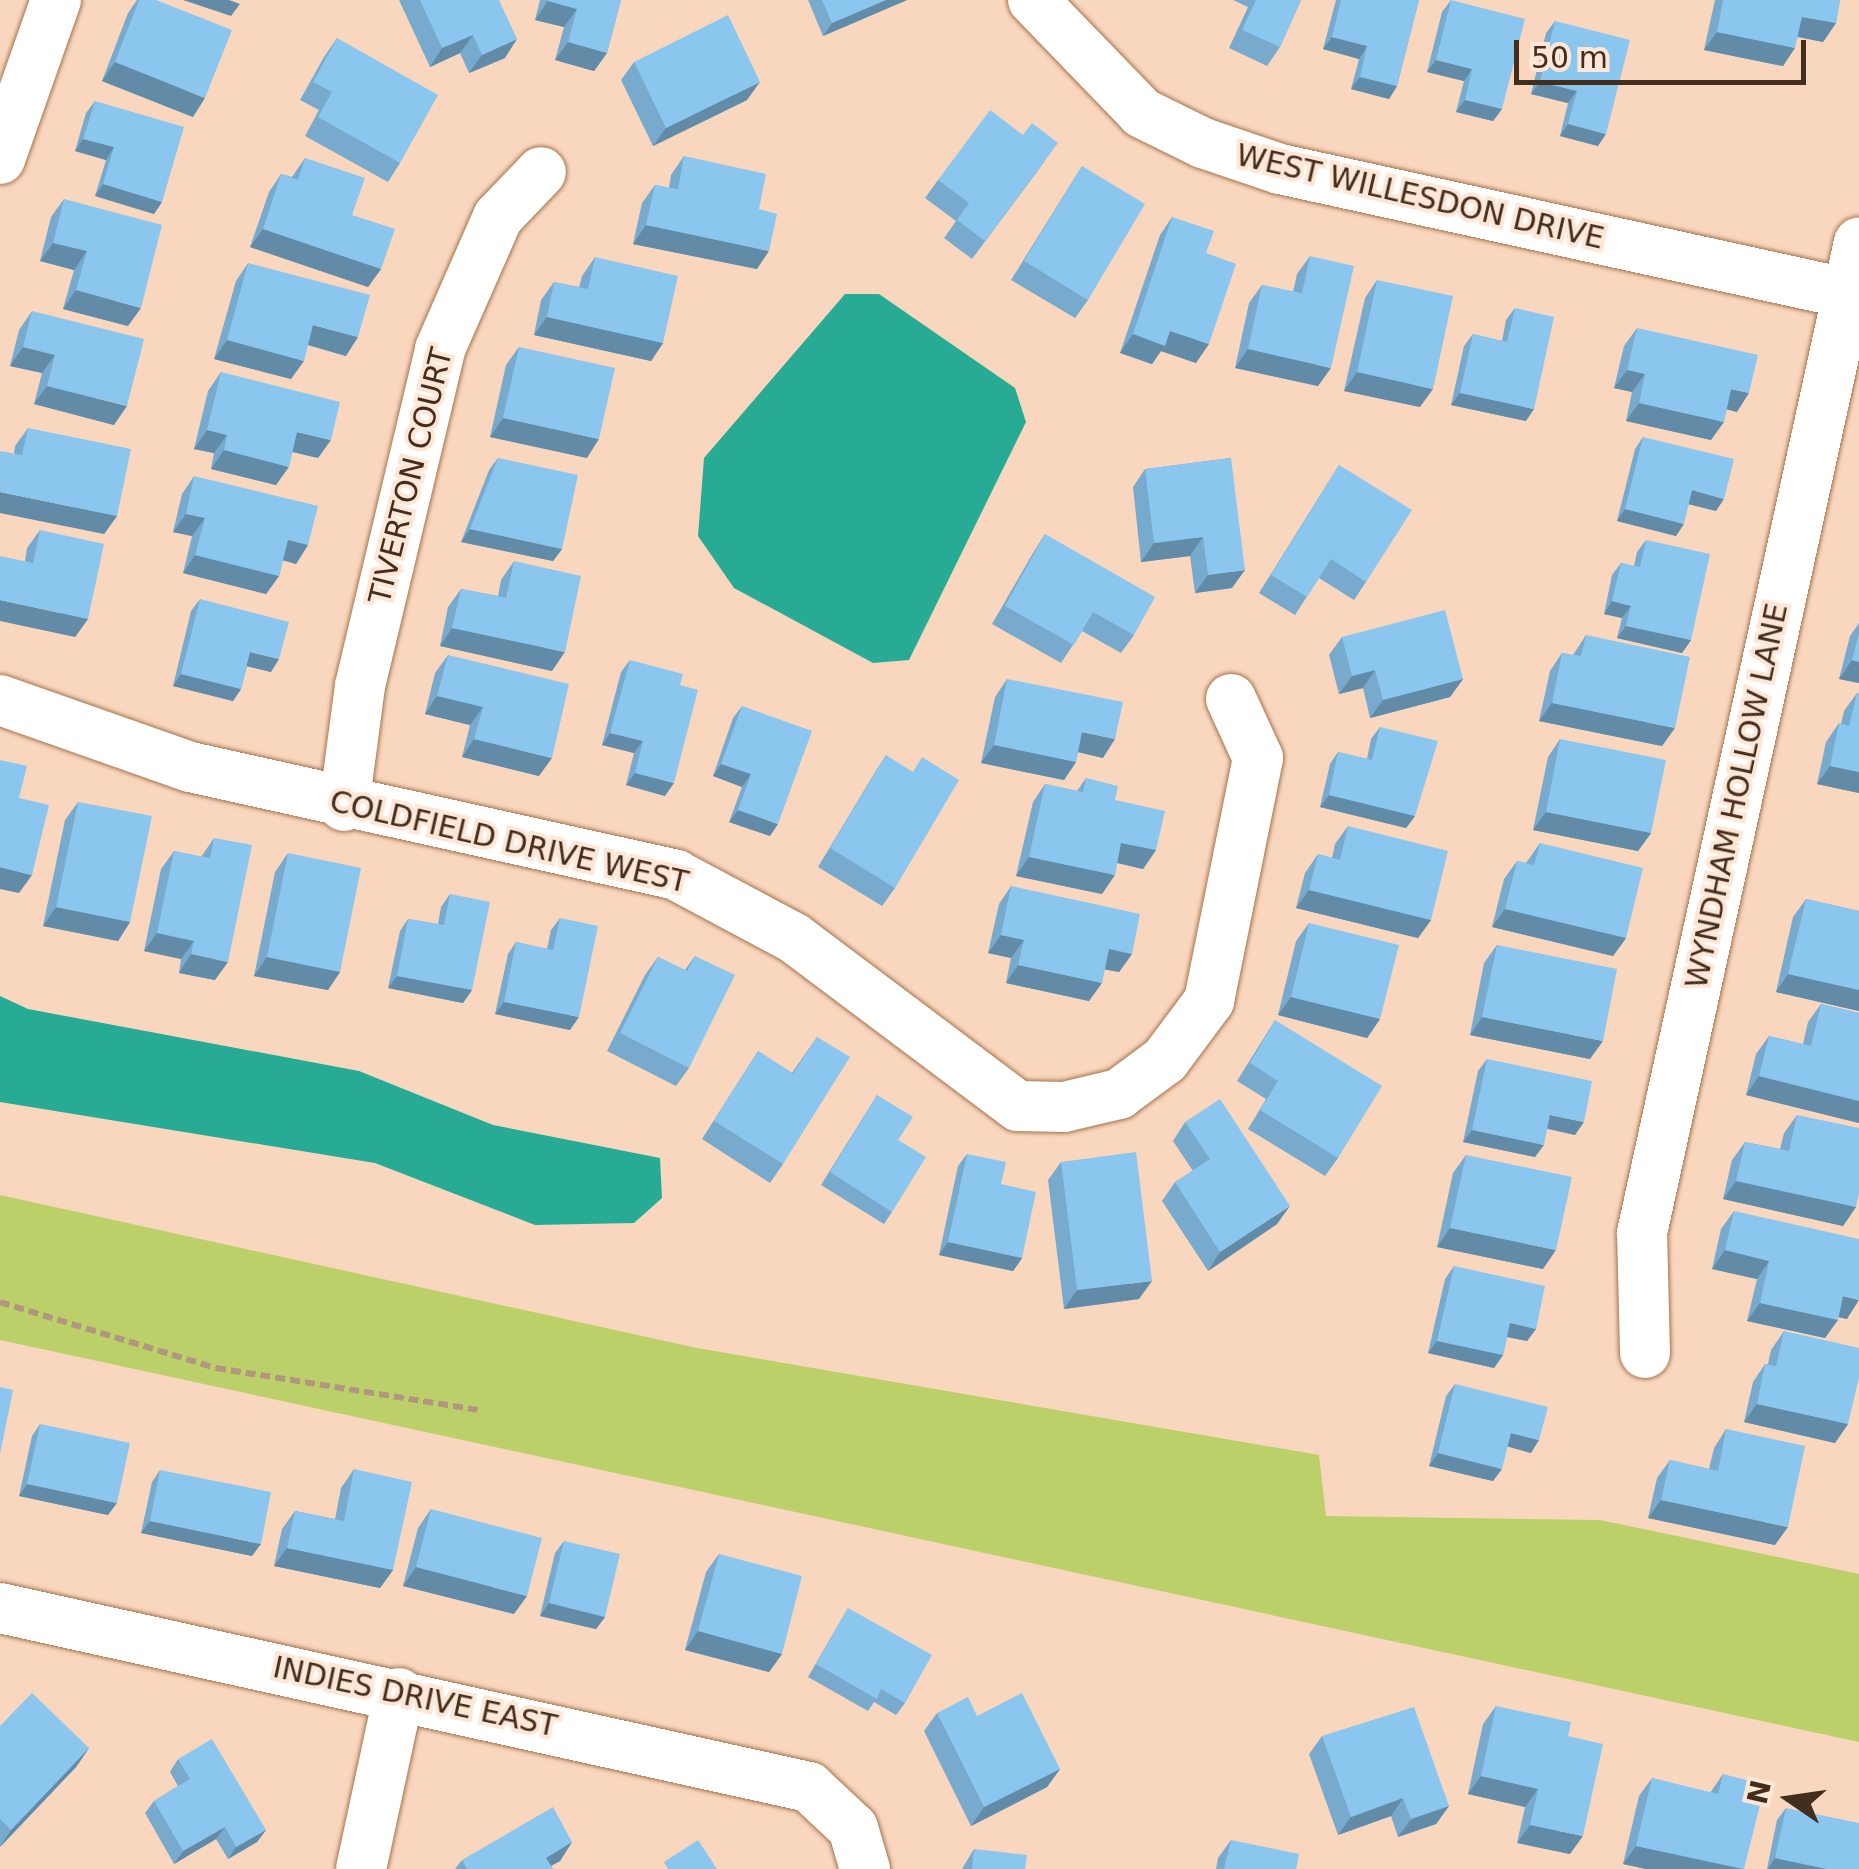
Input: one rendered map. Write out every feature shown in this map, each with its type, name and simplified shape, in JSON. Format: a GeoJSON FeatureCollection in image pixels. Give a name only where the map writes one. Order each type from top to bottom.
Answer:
{"type":"FeatureCollection","features":[{"type":"Feature","properties":{"kind":"street"},"geometry":{"type":"LineString","coordinates":[[0,159],[56,0]]}},
{"type":"Feature","properties":{"kind":"street","name":"WEST WILLESDON DRIVE"},"geometry":{"type":"LineString","coordinates":[[1032,0],[1142,113],[1203,143],[1280,169],[1853,295]]}},
{"type":"Feature","properties":{"kind":"street","name":"TIVERTON COURT"},"geometry":{"type":"LineString","coordinates":[[344,806],[360,686],[440,348],[498,217],[541,172]]}},
{"type":"Feature","properties":{"kind":"street","name":"WYNDHAM HOLLOW LANE"},"geometry":{"type":"LineString","coordinates":[[1645,1353],[1642,1233],[1853,295],[1859,242]]}},
{"type":"Feature","properties":{"kind":"street","name":"COLDFIELD DRIVE WEST"},"geometry":{"type":"LineString","coordinates":[[0,700],[190,767],[344,806],[676,875],[794,938],[1018,1106],[1064,1107],[1118,1094],[1165,1060],[1209,1000],[1258,758],[1231,699]]}},
{"type":"Feature","properties":{"kind":"street","name":"INDIES DRIVE EAST"},"geometry":{"type":"LineString","coordinates":[[0,1608],[746,1770],[828,1797],[853,1828],[865,1869]]}},
{"type":"Feature","properties":{"kind":"street"},"geometry":{"type":"LineString","coordinates":[[361,1869],[400,1693]]}},
{"type":"Feature","properties":{"kind":"path"},"geometry":{"type":"LineString","coordinates":[[0,1302],[216,1368],[478,1410]]}},
{"type":"Feature","properties":{"kind":"green space"},"geometry":{"type":"Polygon","coordinates":[[[0,1195],[697,1348],[1319,1455],[1326,1516],[1600,1520],[1859,1574],[1859,1742],[0,1340],[0,1195]]]}},
{"type":"Feature","properties":{"kind":"water"},"geometry":{"type":"Polygon","coordinates":[[[845,294],[879,294],[1015,388],[1026,422],[909,660],[873,663],[734,588],[698,536],[704,458],[845,294]]]}},
{"type":"Feature","properties":{"kind":"water"},"geometry":{"type":"Polygon","coordinates":[[[0,996],[28,1009],[359,1071],[493,1125],[660,1158],[662,1198],[634,1223],[535,1225],[375,1163],[0,1102],[0,996]]]}},
{"type":"Feature","properties":{"kind":"building"},"geometry":{"type":"Polygon","coordinates":[[[139,0],[156,0],[232,30],[205,98],[115,62],[139,0]]]}},
{"type":"Feature","properties":{"kind":"building"},"geometry":{"type":"Polygon","coordinates":[[[420,0],[499,0],[517,39],[482,55],[473,35],[442,48],[420,0]]]}},
{"type":"Feature","properties":{"kind":"building"},"geometry":{"type":"Polygon","coordinates":[[[548,0],[621,0],[607,53],[568,42],[577,9],[548,0]]]}},
{"type":"Feature","properties":{"kind":"building"},"geometry":{"type":"Polygon","coordinates":[[[822,0],[886,0],[832,23],[822,0]]]}},
{"type":"Feature","properties":{"kind":"building"},"geometry":{"type":"Polygon","coordinates":[[[1256,0],[1301,0],[1280,47],[1242,30],[1256,0]]]}},
{"type":"Feature","properties":{"kind":"building"},"geometry":{"type":"Polygon","coordinates":[[[1341,0],[1419,0],[1397,86],[1360,77],[1367,46],[1332,37],[1341,0]]]}},
{"type":"Feature","properties":{"kind":"building"},"geometry":{"type":"Polygon","coordinates":[[[1451,0],[1525,19],[1502,109],[1465,100],[1472,69],[1436,60],[1451,0]]]}},
{"type":"Feature","properties":{"kind":"building"},"geometry":{"type":"Polygon","coordinates":[[[1723,0],[1840,0],[1836,23],[1802,17],[1795,48],[1717,32],[1723,0]]]}},
{"type":"Feature","properties":{"kind":"building"},"geometry":{"type":"Polygon","coordinates":[[[728,15],[760,82],[666,128],[634,62],[728,15]]]}},
{"type":"Feature","properties":{"kind":"building"},"geometry":{"type":"Polygon","coordinates":[[[1555,21],[1630,40],[1606,134],[1568,124],[1577,91],[1540,82],[1555,21]]]}},
{"type":"Feature","properties":{"kind":"building"},"geometry":{"type":"Polygon","coordinates":[[[337,38],[438,95],[400,163],[318,117],[332,92],[313,82],[337,38]]]}},
{"type":"Feature","properties":{"kind":"building"},"geometry":{"type":"Polygon","coordinates":[[[95,101],[184,127],[162,202],[103,184],[114,147],[83,139],[95,101]]]}},
{"type":"Feature","properties":{"kind":"building"},"geometry":{"type":"Polygon","coordinates":[[[990,110],[1023,135],[1032,123],[1058,143],[985,241],[957,220],[969,203],[938,180],[990,110]]]}},
{"type":"Feature","properties":{"kind":"building"},"geometry":{"type":"Polygon","coordinates":[[[684,156],[766,174],[759,209],[777,214],[769,251],[646,225],[655,185],[678,189],[684,156]]]}},
{"type":"Feature","properties":{"kind":"building"},"geometry":{"type":"Polygon","coordinates":[[[305,158],[365,178],[352,215],[395,229],[381,269],[263,229],[281,174],[298,180],[305,158]]]}},
{"type":"Feature","properties":{"kind":"building"},"geometry":{"type":"Polygon","coordinates":[[[1082,166],[1145,204],[1088,300],[1024,261],[1082,166]]]}},
{"type":"Feature","properties":{"kind":"building"},"geometry":{"type":"Polygon","coordinates":[[[64,199],[162,225],[141,308],[76,290],[87,251],[53,243],[64,199]]]}},
{"type":"Feature","properties":{"kind":"building"},"geometry":{"type":"Polygon","coordinates":[[[1172,217],[1214,231],[1206,253],[1236,264],[1209,344],[1170,331],[1165,346],[1133,334],[1172,217]]]}},
{"type":"Feature","properties":{"kind":"building"},"geometry":{"type":"Polygon","coordinates":[[[1310,256],[1354,266],[1331,368],[1248,349],[1262,285],[1302,293],[1310,256]]]}},
{"type":"Feature","properties":{"kind":"building"},"geometry":{"type":"Polygon","coordinates":[[[595,257],[678,276],[663,343],[547,317],[554,282],[588,289],[595,257]]]}},
{"type":"Feature","properties":{"kind":"building"},"geometry":{"type":"Polygon","coordinates":[[[248,263],[370,295],[358,337],[313,325],[304,361],[227,340],[248,263]]]}},
{"type":"Feature","properties":{"kind":"building"},"geometry":{"type":"Polygon","coordinates":[[[1377,280],[1453,296],[1433,389],[1357,372],[1377,280]]]}},
{"type":"Feature","properties":{"kind":"building"},"geometry":{"type":"Polygon","coordinates":[[[1515,308],[1554,317],[1534,409],[1460,393],[1473,334],[1507,342],[1515,308]]]}},
{"type":"Feature","properties":{"kind":"building"},"geometry":{"type":"Polygon","coordinates":[[[32,311],[144,339],[127,406],[47,386],[55,355],[23,347],[32,311]]]}},
{"type":"Feature","properties":{"kind":"building"},"geometry":{"type":"Polygon","coordinates":[[[1637,328],[1758,355],[1749,393],[1731,389],[1724,422],[1639,403],[1645,374],[1627,370],[1637,328]]]}},
{"type":"Feature","properties":{"kind":"building"},"geometry":{"type":"Polygon","coordinates":[[[519,347],[615,368],[599,439],[503,418],[519,347]]]}},
{"type":"Feature","properties":{"kind":"building"},"geometry":{"type":"Polygon","coordinates":[[[221,372],[340,402],[331,440],[297,432],[289,467],[224,450],[227,435],[207,430],[221,372]]]}},
{"type":"Feature","properties":{"kind":"building"},"geometry":{"type":"Polygon","coordinates":[[[28,428],[131,449],[117,516],[0,492],[0,451],[22,455],[28,428]]]}},
{"type":"Feature","properties":{"kind":"building"},"geometry":{"type":"Polygon","coordinates":[[[1643,437],[1734,459],[1724,499],[1692,490],[1684,524],[1625,509],[1643,437]]]}},
{"type":"Feature","properties":{"kind":"building"},"geometry":{"type":"Polygon","coordinates":[[[498,458],[578,475],[562,549],[470,529],[498,458]]]}},
{"type":"Feature","properties":{"kind":"building"},"geometry":{"type":"Polygon","coordinates":[[[1231,458],[1245,570],[1208,575],[1203,537],[1154,543],[1145,469],[1231,458]]]}},
{"type":"Feature","properties":{"kind":"building"},"geometry":{"type":"Polygon","coordinates":[[[1339,465],[1412,510],[1366,582],[1331,559],[1307,597],[1271,575],[1339,465]]]}},
{"type":"Feature","properties":{"kind":"building"},"geometry":{"type":"Polygon","coordinates":[[[194,476],[318,506],[308,545],[288,540],[279,576],[195,555],[205,518],[186,514],[194,476]]]}},
{"type":"Feature","properties":{"kind":"building"},"geometry":{"type":"Polygon","coordinates":[[[40,530],[104,544],[88,619],[0,600],[0,556],[33,563],[40,530]]]}},
{"type":"Feature","properties":{"kind":"building"},"geometry":{"type":"Polygon","coordinates":[[[1045,534],[1155,597],[1134,635],[1093,612],[1074,645],[1005,606],[1045,534]]]}},
{"type":"Feature","properties":{"kind":"building"},"geometry":{"type":"Polygon","coordinates":[[[1646,540],[1710,554],[1691,640],[1626,626],[1631,606],[1612,601],[1621,563],[1640,567],[1646,540]]]}},
{"type":"Feature","properties":{"kind":"building"},"geometry":{"type":"Polygon","coordinates":[[[514,561],[581,576],[565,652],[452,628],[461,589],[506,598],[514,561]]]}},
{"type":"Feature","properties":{"kind":"building"},"geometry":{"type":"Polygon","coordinates":[[[200,599],[289,622],[279,659],[250,652],[241,689],[181,674],[200,599]]]}},
{"type":"Feature","properties":{"kind":"building"},"geometry":{"type":"Polygon","coordinates":[[[1445,610],[1463,679],[1383,700],[1375,670],[1352,676],[1342,637],[1445,610]]]}},
{"type":"Feature","properties":{"kind":"building"},"geometry":{"type":"Polygon","coordinates":[[[1859,633],[1859,662],[1852,660],[1859,633]]]}},
{"type":"Feature","properties":{"kind":"building"},"geometry":{"type":"Polygon","coordinates":[[[1586,635],[1690,657],[1675,728],[1552,703],[1562,653],[1581,656],[1586,635]]]}},
{"type":"Feature","properties":{"kind":"building"},"geometry":{"type":"Polygon","coordinates":[[[448,655],[569,684],[552,758],[474,739],[483,707],[437,696],[448,655]]]}},
{"type":"Feature","properties":{"kind":"building"},"geometry":{"type":"Polygon","coordinates":[[[630,660],[683,674],[680,685],[698,690],[674,783],[635,773],[643,741],[610,733],[630,660]]]}},
{"type":"Feature","properties":{"kind":"building"},"geometry":{"type":"Polygon","coordinates":[[[1007,679],[1123,702],[1115,739],[1082,732],[1076,762],[994,745],[1007,679]]]}},
{"type":"Feature","properties":{"kind":"building"},"geometry":{"type":"Polygon","coordinates":[[[1857,693],[1859,772],[1830,766],[1839,723],[1849,726],[1857,693]]]}},
{"type":"Feature","properties":{"kind":"building"},"geometry":{"type":"Polygon","coordinates":[[[742,706],[812,731],[778,824],[738,810],[751,774],[721,764],[742,706]]]}},
{"type":"Feature","properties":{"kind":"building"},"geometry":{"type":"Polygon","coordinates":[[[1380,727],[1438,741],[1415,816],[1329,795],[1338,752],[1372,760],[1380,727]]]}},
{"type":"Feature","properties":{"kind":"building"},"geometry":{"type":"Polygon","coordinates":[[[1560,739],[1666,760],[1651,833],[1546,812],[1560,739]]]}},
{"type":"Feature","properties":{"kind":"building"},"geometry":{"type":"Polygon","coordinates":[[[886,755],[913,772],[922,757],[959,780],[895,888],[830,848],[886,755]]]}},
{"type":"Feature","properties":{"kind":"building"},"geometry":{"type":"Polygon","coordinates":[[[0,760],[27,766],[19,798],[49,805],[32,875],[0,867],[0,760]]]}},
{"type":"Feature","properties":{"kind":"building"},"geometry":{"type":"Polygon","coordinates":[[[1086,778],[1118,786],[1115,800],[1165,811],[1156,850],[1121,843],[1115,875],[1029,857],[1045,784],[1083,792],[1086,778]]]}},
{"type":"Feature","properties":{"kind":"building"},"geometry":{"type":"Polygon","coordinates":[[[78,802],[152,816],[130,922],[56,907],[78,802]]]}},
{"type":"Feature","properties":{"kind":"building"},"geometry":{"type":"Polygon","coordinates":[[[1348,826],[1448,851],[1431,920],[1309,890],[1318,854],[1340,860],[1348,826]]]}},
{"type":"Feature","properties":{"kind":"building"},"geometry":{"type":"Polygon","coordinates":[[[214,838],[252,845],[228,962],[191,954],[194,941],[157,933],[174,851],[210,858],[214,838]]]}},
{"type":"Feature","properties":{"kind":"building"},"geometry":{"type":"Polygon","coordinates":[[[1540,843],[1643,868],[1626,938],[1505,909],[1517,861],[1534,865],[1540,843]]]}},
{"type":"Feature","properties":{"kind":"building"},"geometry":{"type":"Polygon","coordinates":[[[288,853],[361,868],[340,972],[267,957],[288,853]]]}},
{"type":"Feature","properties":{"kind":"building"},"geometry":{"type":"Polygon","coordinates":[[[1011,886],[1140,914],[1132,954],[1109,949],[1102,983],[1018,965],[1024,940],[1001,935],[1011,886]]]}},
{"type":"Feature","properties":{"kind":"building"},"geometry":{"type":"Polygon","coordinates":[[[450,894],[490,902],[472,990],[397,976],[408,919],[444,925],[450,894]]]}},
{"type":"Feature","properties":{"kind":"building"},"geometry":{"type":"Polygon","coordinates":[[[1806,899],[1859,911],[1859,990],[1788,974],[1806,899]]]}},
{"type":"Feature","properties":{"kind":"building"},"geometry":{"type":"Polygon","coordinates":[[[560,918],[598,926],[579,1017],[504,1002],[516,942],[553,950],[560,918]]]}},
{"type":"Feature","properties":{"kind":"building"},"geometry":{"type":"Polygon","coordinates":[[[1309,923],[1399,945],[1380,1019],[1291,997],[1309,923]]]}},
{"type":"Feature","properties":{"kind":"building"},"geometry":{"type":"Polygon","coordinates":[[[1497,945],[1617,969],[1603,1041],[1482,1017],[1497,945]]]}},
{"type":"Feature","properties":{"kind":"building"},"geometry":{"type":"Polygon","coordinates":[[[695,956],[735,975],[689,1068],[620,1033],[658,957],[687,971],[695,956]]]}},
{"type":"Feature","properties":{"kind":"building"},"geometry":{"type":"Polygon","coordinates":[[[1821,1004],[1859,1013],[1859,1101],[1759,1076],[1769,1036],[1811,1046],[1821,1004]]]}},
{"type":"Feature","properties":{"kind":"building"},"geometry":{"type":"Polygon","coordinates":[[[1275,1020],[1382,1086],[1338,1158],[1260,1110],[1278,1081],[1250,1063],[1275,1020]]]}},
{"type":"Feature","properties":{"kind":"building"},"geometry":{"type":"Polygon","coordinates":[[[817,1037],[850,1057],[783,1164],[714,1121],[758,1051],[793,1074],[817,1037]]]}},
{"type":"Feature","properties":{"kind":"building"},"geometry":{"type":"Polygon","coordinates":[[[1487,1059],[1592,1081],[1584,1122],[1550,1115],[1544,1145],[1472,1130],[1487,1059]]]}},
{"type":"Feature","properties":{"kind":"building"},"geometry":{"type":"Polygon","coordinates":[[[877,1095],[913,1117],[898,1140],[926,1157],[892,1212],[830,1172],[877,1095]]]}},
{"type":"Feature","properties":{"kind":"building"},"geometry":{"type":"Polygon","coordinates":[[[1220,1099],[1290,1206],[1220,1252],[1175,1182],[1210,1159],[1185,1122],[1220,1099]]]}},
{"type":"Feature","properties":{"kind":"building"},"geometry":{"type":"Polygon","coordinates":[[[1797,1115],[1859,1128],[1856,1207],[1736,1181],[1745,1142],[1789,1151],[1797,1115]]]}},
{"type":"Feature","properties":{"kind":"building"},"geometry":{"type":"Polygon","coordinates":[[[1136,1152],[1152,1281],[1077,1290],[1061,1162],[1136,1152]]]}},
{"type":"Feature","properties":{"kind":"building"},"geometry":{"type":"Polygon","coordinates":[[[967,1154],[1006,1162],[1001,1184],[1036,1192],[1022,1258],[948,1242],[967,1154]]]}},
{"type":"Feature","properties":{"kind":"building"},"geometry":{"type":"Polygon","coordinates":[[[1466,1155],[1572,1177],[1556,1250],[1450,1228],[1466,1155]]]}},
{"type":"Feature","properties":{"kind":"building"},"geometry":{"type":"Polygon","coordinates":[[[1734,1211],[1859,1239],[1859,1300],[1843,1296],[1838,1320],[1760,1303],[1769,1261],[1725,1250],[1734,1211]]]}},
{"type":"Feature","properties":{"kind":"building"},"geometry":{"type":"Polygon","coordinates":[[[1454,1266],[1545,1286],[1536,1329],[1510,1323],[1503,1355],[1437,1341],[1454,1266]]]}},
{"type":"Feature","properties":{"kind":"building"},"geometry":{"type":"Polygon","coordinates":[[[1784,1331],[1859,1348],[1859,1378],[1848,1424],[1757,1404],[1765,1364],[1776,1366],[1784,1331]]]}},
{"type":"Feature","properties":{"kind":"building"},"geometry":{"type":"Polygon","coordinates":[[[1455,1384],[1548,1407],[1539,1440],[1511,1433],[1502,1469],[1438,1453],[1455,1384]]]}},
{"type":"Feature","properties":{"kind":"building"},"geometry":{"type":"Polygon","coordinates":[[[0,1387],[13,1390],[0,1454],[0,1387]]]}},
{"type":"Feature","properties":{"kind":"building"},"geometry":{"type":"Polygon","coordinates":[[[40,1424],[130,1443],[117,1503],[27,1484],[40,1424]]]}},
{"type":"Feature","properties":{"kind":"building"},"geometry":{"type":"Polygon","coordinates":[[[1726,1429],[1805,1446],[1788,1527],[1661,1500],[1670,1460],[1718,1471],[1726,1429]]]}},
{"type":"Feature","properties":{"kind":"building"},"geometry":{"type":"Polygon","coordinates":[[[354,1469],[412,1482],[393,1570],[287,1548],[295,1511],[344,1521],[354,1469]]]}},
{"type":"Feature","properties":{"kind":"building"},"geometry":{"type":"Polygon","coordinates":[[[160,1470],[271,1492],[261,1544],[150,1521],[160,1470]]]}},
{"type":"Feature","properties":{"kind":"building"},"geometry":{"type":"Polygon","coordinates":[[[431,1509],[542,1538],[527,1596],[416,1567],[431,1509]]]}},
{"type":"Feature","properties":{"kind":"building"},"geometry":{"type":"Polygon","coordinates":[[[564,1541],[620,1554],[605,1617],[549,1603],[564,1541]]]}},
{"type":"Feature","properties":{"kind":"building"},"geometry":{"type":"Polygon","coordinates":[[[719,1554],[802,1576],[782,1654],[698,1631],[719,1554]]]}},
{"type":"Feature","properties":{"kind":"building"},"geometry":{"type":"Polygon","coordinates":[[[848,1608],[932,1655],[905,1703],[881,1689],[877,1699],[816,1664],[848,1608]]]}},
{"type":"Feature","properties":{"kind":"building"},"geometry":{"type":"Polygon","coordinates":[[[32,1693],[89,1748],[11,1830],[0,1819],[0,1726],[32,1693]]]}},
{"type":"Feature","properties":{"kind":"building"},"geometry":{"type":"Polygon","coordinates":[[[1022,1693],[1060,1769],[984,1807],[937,1713],[968,1697],[977,1716],[1022,1693]]]}},
{"type":"Feature","properties":{"kind":"building"},"geometry":{"type":"Polygon","coordinates":[[[1496,1706],[1571,1722],[1568,1736],[1603,1744],[1583,1836],[1530,1825],[1538,1789],[1481,1776],[1496,1706]]]}},
{"type":"Feature","properties":{"kind":"building"},"geometry":{"type":"Polygon","coordinates":[[[1414,1707],[1449,1806],[1411,1819],[1403,1798],[1351,1817],[1322,1736],[1414,1707]]]}},
{"type":"Feature","properties":{"kind":"building"},"geometry":{"type":"Polygon","coordinates":[[[212,1739],[266,1830],[236,1847],[225,1827],[183,1851],[154,1801],[190,1779],[178,1759],[212,1739]]]}},
{"type":"Feature","properties":{"kind":"building"},"geometry":{"type":"Polygon","coordinates":[[[1723,1774],[1765,1785],[1744,1869],[1636,1846],[1652,1778],[1718,1794],[1723,1774]]]}},
{"type":"Feature","properties":{"kind":"building"},"geometry":{"type":"Polygon","coordinates":[[[553,1807],[572,1842],[546,1858],[553,1869],[467,1869],[462,1860],[553,1807]]]}},
{"type":"Feature","properties":{"kind":"building"},"geometry":{"type":"Polygon","coordinates":[[[1786,1808],[1859,1823],[1859,1869],[1827,1869],[1775,1858],[1786,1808]]]}},
{"type":"Feature","properties":{"kind":"building"},"geometry":{"type":"Polygon","coordinates":[[[698,1840],[717,1869],[668,1869],[664,1862],[698,1840]]]}},
{"type":"Feature","properties":{"kind":"building"},"geometry":{"type":"Polygon","coordinates":[[[1231,1840],[1299,1854],[1296,1869],[1224,1869],[1231,1840]]]}},
{"type":"Feature","properties":{"kind":"building"},"geometry":{"type":"Polygon","coordinates":[[[974,1849],[1027,1855],[1025,1869],[972,1869],[974,1849]]]}}]}
